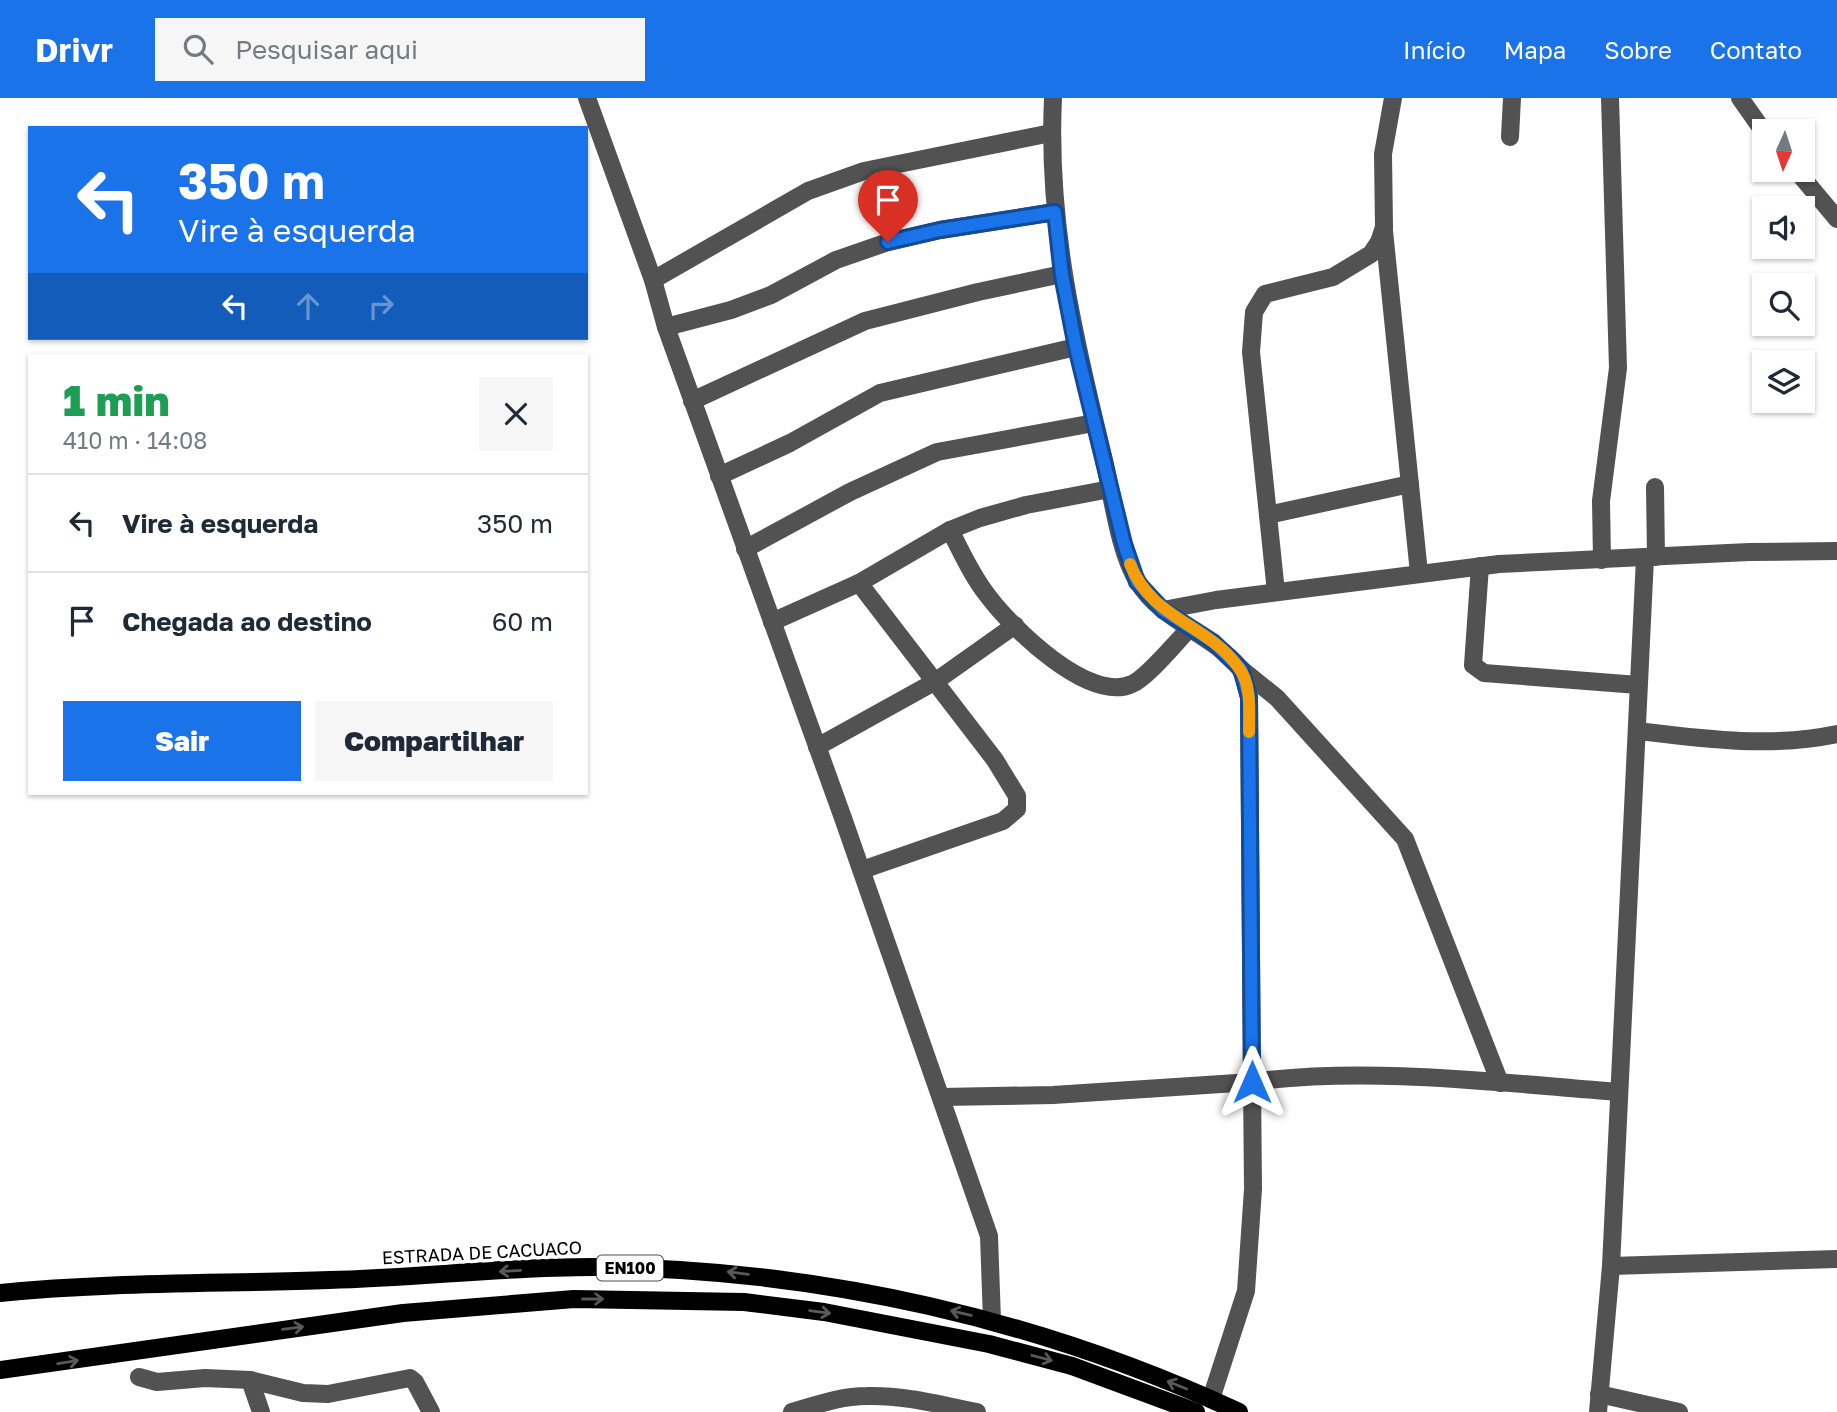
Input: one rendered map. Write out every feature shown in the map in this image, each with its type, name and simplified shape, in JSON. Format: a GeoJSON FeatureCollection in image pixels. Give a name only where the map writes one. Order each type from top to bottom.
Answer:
{"type":"FeatureCollection","features":[{"type":"Feature","properties":{"kind":"main road","name":"ESTRADA DE CACUACO"},"geometry":{"type":"LineString","coordinates":[[0,1293],[64,1287],[331,1280],[599,1267],[732,1272],[862,1291],[992,1320],[1103,1355],[1239,1412]]}},
{"type":"Feature","properties":{"kind":"main road","name":"EN100"},"geometry":{"type":"LineString","coordinates":[[0,1370],[403,1313],[574,1299],[716,1301],[824,1312],[989,1344],[1072,1366],[1157,1395],[1196,1412]]}},
{"type":"Feature","properties":{"kind":"street"},"geometry":{"type":"LineString","coordinates":[[587,98],[653,280],[692,401],[862,870],[989,1236],[992,1320]]}},
{"type":"Feature","properties":{"kind":"street"},"geometry":{"type":"LineString","coordinates":[[1053,98],[1051,133],[1055,212],[1062,275],[1110,489],[1137,582],[1163,610],[1213,642],[1277,698],[1330,753],[1405,839],[1500,1083]]}},
{"type":"Feature","properties":{"kind":"street"},"geometry":{"type":"LineString","coordinates":[[1393,98],[1384,154],[1384,227],[1419,573]]}},
{"type":"Feature","properties":{"kind":"street"},"geometry":{"type":"LineString","coordinates":[[1510,137],[1512,98]]}},
{"type":"Feature","properties":{"kind":"street"},"geometry":{"type":"LineString","coordinates":[[1602,560],[1601,501],[1615,397],[1618,328],[1610,98]]}},
{"type":"Feature","properties":{"kind":"street"},"geometry":{"type":"LineString","coordinates":[[1740,98],[1755,119]]}},
{"type":"Feature","properties":{"kind":"street"},"geometry":{"type":"LineString","coordinates":[[653,280],[779,205],[808,191],[864,171],[1051,133]]}},
{"type":"Feature","properties":{"kind":"street"},"geometry":{"type":"LineString","coordinates":[[1806,182],[1837,219]]}},
{"type":"Feature","properties":{"kind":"street"},"geometry":{"type":"LineString","coordinates":[[666,327],[731,310],[771,295],[836,260],[888,242],[940,230],[1055,212]]}},
{"type":"Feature","properties":{"kind":"street"},"geometry":{"type":"LineString","coordinates":[[1276,592],[1251,352],[1254,312],[1265,294],[1333,277],[1371,254],[1380,242],[1384,227]]}},
{"type":"Feature","properties":{"kind":"street"},"geometry":{"type":"LineString","coordinates":[[692,401],[865,321],[978,292],[1062,275]]}},
{"type":"Feature","properties":{"kind":"street"},"geometry":{"type":"LineString","coordinates":[[719,476],[790,443],[880,393],[1076,347]]}},
{"type":"Feature","properties":{"kind":"street"},"geometry":{"type":"LineString","coordinates":[[745,549],[850,492],[937,452],[1094,423]]}},
{"type":"Feature","properties":{"kind":"street"},"geometry":{"type":"LineString","coordinates":[[1268,515],[1410,484]]}},
{"type":"Feature","properties":{"kind":"street"},"geometry":{"type":"LineString","coordinates":[[1655,487],[1638,685],[1638,731],[1611,1266],[1598,1403],[1679,1412]]}},
{"type":"Feature","properties":{"kind":"street"},"geometry":{"type":"LineString","coordinates":[[772,622],[859,583],[950,530],[1003,510],[1110,489]]}},
{"type":"Feature","properties":{"kind":"street"},"geometry":{"type":"LineString","coordinates":[[950,530],[975,578],[1000,611],[1070,673],[1108,686],[1135,684],[1190,628]]}},
{"type":"Feature","properties":{"kind":"street"},"geometry":{"type":"LineString","coordinates":[[1163,610],[1276,592],[1480,566],[1749,552],[1837,551]]}},
{"type":"Feature","properties":{"kind":"street"},"geometry":{"type":"LineString","coordinates":[[1480,566],[1473,665],[1476,670],[1484,673],[1638,685]]}},
{"type":"Feature","properties":{"kind":"street"},"geometry":{"type":"LineString","coordinates":[[859,583],[995,760],[1017,796],[1017,809],[1003,821],[862,870]]}},
{"type":"Feature","properties":{"kind":"street"},"geometry":{"type":"LineString","coordinates":[[817,747],[936,681],[1015,625]]}},
{"type":"Feature","properties":{"kind":"street"},"geometry":{"type":"LineString","coordinates":[[1211,1399],[1246,1291],[1253,1189],[1249,697],[1241,669]]}},
{"type":"Feature","properties":{"kind":"street"},"geometry":{"type":"LineString","coordinates":[[1638,731],[1755,742],[1812,739],[1837,734]]}},
{"type":"Feature","properties":{"kind":"street"},"geometry":{"type":"LineString","coordinates":[[942,1097],[1053,1095],[1252,1082],[1299,1076],[1500,1083],[1618,1092]]}},
{"type":"Feature","properties":{"kind":"street"},"geometry":{"type":"LineString","coordinates":[[1611,1266],[1837,1259]]}},
{"type":"Feature","properties":{"kind":"street"},"geometry":{"type":"LineString","coordinates":[[139,1377],[157,1382],[205,1378],[250,1380],[303,1393],[328,1394],[410,1378],[432,1412]]}},
{"type":"Feature","properties":{"kind":"street"},"geometry":{"type":"LineString","coordinates":[[250,1380],[261,1412]]}},
{"type":"Feature","properties":{"kind":"street"},"geometry":{"type":"LineString","coordinates":[[792,1412],[836,1399],[867,1396],[906,1398],[976,1412]]}},
{"type":"Feature","properties":{"kind":"slow traffic"},"geometry":{"type":"LineString","coordinates":[[1130,564],[1137,582],[1163,610],[1213,642],[1241,669],[1249,697],[1249,732]]}},
{"type":"Feature","properties":{"kind":"route"},"geometry":{"type":"LineString","coordinates":[[888,242],[940,230],[1055,212],[1062,275],[1076,347],[1124,544],[1137,582],[1163,610],[1213,642],[1241,669],[1249,697],[1252,1082]]}}]}
